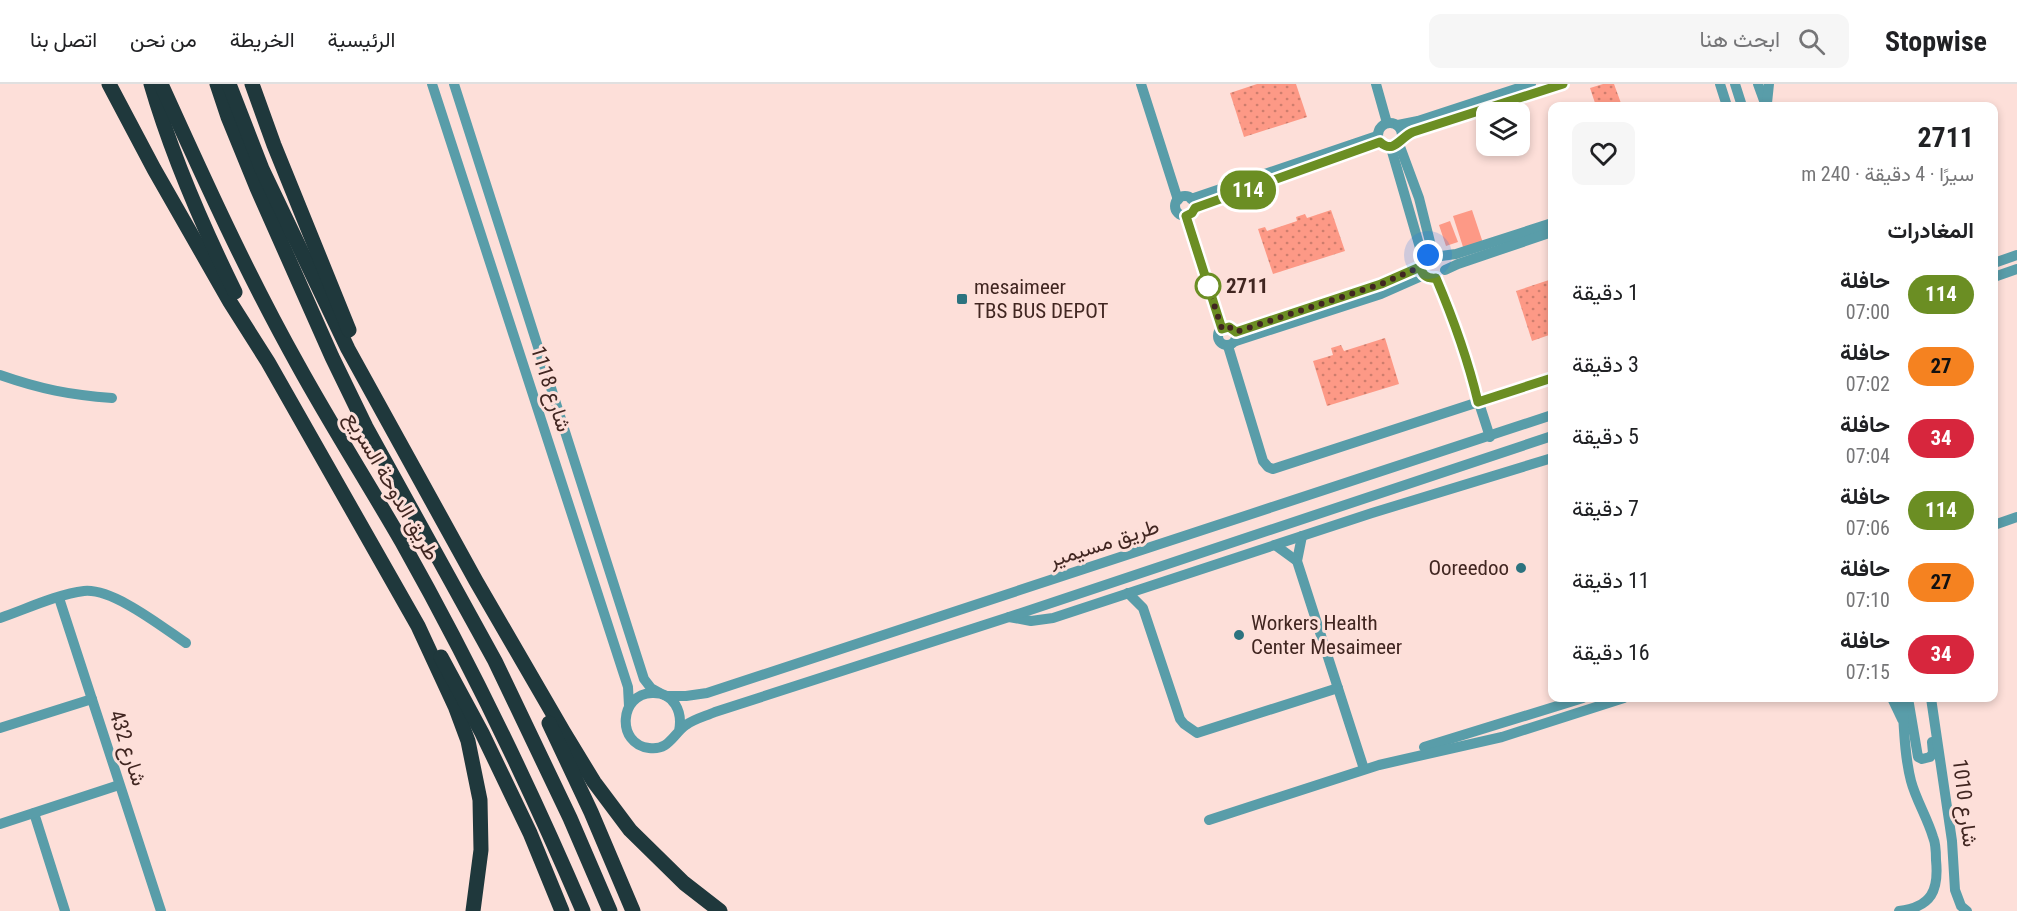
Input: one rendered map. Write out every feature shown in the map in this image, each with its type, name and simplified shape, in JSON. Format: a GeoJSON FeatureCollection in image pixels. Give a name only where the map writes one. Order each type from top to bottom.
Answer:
{"type":"FeatureCollection","features":[{"type":"Feature","properties":{"kind":"highway"},"geometry":{"type":"LineString","coordinates":[[109,84],[230,302],[268,362],[418,626],[455,706],[468,741],[480,800],[481,850],[473,909]]}},
{"type":"Feature","properties":{"kind":"highway"},"geometry":{"type":"LineString","coordinates":[[151,84],[176,160],[213,248],[268,362]]}},
{"type":"Feature","properties":{"kind":"highway","name":"طريق الدوحة السريع"},"geometry":{"type":"LineString","coordinates":[[161,84],[211,195],[297,365],[403,544],[471,672],[547,826],[583,911]]}},
{"type":"Feature","properties":{"kind":"highway","name":"طريق الدوحة السريع"},"geometry":{"type":"LineString","coordinates":[[217,84],[257,188],[332,357],[366,426],[495,661],[570,818],[610,911]]}},
{"type":"Feature","properties":{"kind":"highway"},"geometry":{"type":"LineString","coordinates":[[229,84],[262,169],[348,349],[375,394],[449,533],[594,782],[630,830],[655,856],[684,883],[720,911]]}},
{"type":"Feature","properties":{"kind":"highway"},"geometry":{"type":"LineString","coordinates":[[252,84],[274,145],[375,394]]}},
{"type":"Feature","properties":{"kind":"highway"},"geometry":{"type":"LineString","coordinates":[[500,620],[591,812],[633,911]]}},
{"type":"Feature","properties":{"kind":"highway"},"geometry":{"type":"LineString","coordinates":[[418,626],[447,665],[482,733],[530,832],[562,911]]}},
{"type":"Feature","properties":{"kind":"street","name":"شارع 1118"},"geometry":{"type":"LineString","coordinates":[[432,84],[628,687],[629,706]]}},
{"type":"Feature","properties":{"kind":"street","name":"شارع 1118"},"geometry":{"type":"LineString","coordinates":[[454,84],[644,679],[651,688],[663,695]]}},
{"type":"Feature","properties":{"kind":"street"},"geometry":{"type":"LineString","coordinates":[[1141,84],[1178,200],[1176,206],[1178,212],[1379,139]]}},
{"type":"Feature","properties":{"kind":"street"},"geometry":{"type":"LineString","coordinates":[[1376,84],[1398,143],[1430,278],[1443,275],[1445,262],[1428,262]]}},
{"type":"Feature","properties":{"kind":"street"},"geometry":{"type":"LineString","coordinates":[[1531,84],[1418,121],[1392,124],[1379,129],[1379,139],[1385,147],[1398,143],[1418,130],[1563,84]]}},
{"type":"Feature","properties":{"kind":"street"},"geometry":{"type":"LineString","coordinates":[[1720,84],[1726,102]]}},
{"type":"Feature","properties":{"kind":"street"},"geometry":{"type":"LineString","coordinates":[[1735,84],[1742,102]]}},
{"type":"Feature","properties":{"kind":"street"},"geometry":{"type":"LineString","coordinates":[[1758,84],[1765,102]]}},
{"type":"Feature","properties":{"kind":"street"},"geometry":{"type":"LineString","coordinates":[[1767,102],[1769,84]]}},
{"type":"Feature","properties":{"kind":"street"},"geometry":{"type":"LineString","coordinates":[[1178,200],[1184,197],[1191,208],[1222,329]]}},
{"type":"Feature","properties":{"kind":"street"},"geometry":{"type":"LineString","coordinates":[[1548,224],[1428,262],[1381,294],[1233,339],[1222,344],[1218,333],[1229,327],[1233,339],[1263,461],[1273,469],[1548,379]]}},
{"type":"Feature","properties":{"kind":"street"},"geometry":{"type":"LineString","coordinates":[[1445,270],[1548,233]]}},
{"type":"Feature","properties":{"kind":"street"},"geometry":{"type":"LineString","coordinates":[[1998,262],[2017,255]]}},
{"type":"Feature","properties":{"kind":"street"},"geometry":{"type":"LineString","coordinates":[[1998,276],[2017,269]]}},
{"type":"Feature","properties":{"kind":"street"},"geometry":{"type":"LineString","coordinates":[[1436,278],[1451,315],[1490,437]]}},
{"type":"Feature","properties":{"kind":"street"},"geometry":{"type":"LineString","coordinates":[[0,375],[54,391],[112,398]]}},
{"type":"Feature","properties":{"kind":"street","name":"طريق مسيمير"},"geometry":{"type":"LineString","coordinates":[[663,695],[686,696],[707,693],[1548,416]]}},
{"type":"Feature","properties":{"kind":"street","name":"طريق مسيمير"},"geometry":{"type":"LineString","coordinates":[[679,731],[687,723],[716,712],[1264,533],[1548,437]]}},
{"type":"Feature","properties":{"kind":"street"},"geometry":{"type":"LineString","coordinates":[[1009,617],[1023,620],[1046,620],[1372,513],[1548,459]]}},
{"type":"Feature","properties":{"kind":"street"},"geometry":{"type":"LineString","coordinates":[[1334,509],[1372,513]]}},
{"type":"Feature","properties":{"kind":"street"},"geometry":{"type":"LineString","coordinates":[[1998,524],[2017,517]]}},
{"type":"Feature","properties":{"kind":"street"},"geometry":{"type":"LineString","coordinates":[[1242,556],[1264,533]]}},
{"type":"Feature","properties":{"kind":"street"},"geometry":{"type":"LineString","coordinates":[[1302,536],[1297,561],[1364,769]]}},
{"type":"Feature","properties":{"kind":"street"},"geometry":{"type":"LineString","coordinates":[[1275,545],[1297,561]]}},
{"type":"Feature","properties":{"kind":"street"},"geometry":{"type":"LineString","coordinates":[[1143,608],[1148,587]]}},
{"type":"Feature","properties":{"kind":"street"},"geometry":{"type":"LineString","coordinates":[[0,618],[85,591],[101,592],[132,607],[186,643]]}},
{"type":"Feature","properties":{"kind":"street"},"geometry":{"type":"LineString","coordinates":[[1128,593],[1143,608],[1180,719],[1197,733],[1338,688]]}},
{"type":"Feature","properties":{"kind":"street","name":"شارع 432"},"geometry":{"type":"LineString","coordinates":[[58,598],[160,911]]}},
{"type":"Feature","properties":{"kind":"street"},"geometry":{"type":"LineString","coordinates":[[642,695],[663,695],[673,701],[680,715],[679,731],[674,739],[658,748],[640,745],[632,740],[627,732],[625,714],[629,706],[642,695]]}},
{"type":"Feature","properties":{"kind":"street"},"geometry":{"type":"LineString","coordinates":[[0,728],[92,699]]}},
{"type":"Feature","properties":{"kind":"street"},"geometry":{"type":"LineString","coordinates":[[1379,765],[1393,758],[1571,702]]}},
{"type":"Feature","properties":{"kind":"street"},"geometry":{"type":"LineString","coordinates":[[1209,820],[1364,769],[1502,737],[1611,702]]}},
{"type":"Feature","properties":{"kind":"street"},"geometry":{"type":"LineString","coordinates":[[1894,702],[1904,722]]}},
{"type":"Feature","properties":{"kind":"street","name":"شارع 1010"},"geometry":{"type":"LineString","coordinates":[[1899,911],[1920,906],[1930,898],[1935,888],[1937,871],[1935,840],[1915,794],[1911,778],[1902,702]]}},
{"type":"Feature","properties":{"kind":"street"},"geometry":{"type":"LineString","coordinates":[[1909,702],[1917,754],[1920,758],[1925,759],[1933,753],[1930,702]]}},
{"type":"Feature","properties":{"kind":"street","name":"شارع 1010"},"geometry":{"type":"LineString","coordinates":[[1931,702],[1952,841],[1955,890],[1961,906],[1967,911]]}},
{"type":"Feature","properties":{"kind":"street"},"geometry":{"type":"LineString","coordinates":[[0,824],[119,785]]}},
{"type":"Feature","properties":{"kind":"street"},"geometry":{"type":"LineString","coordinates":[[34,813],[65,911]]}},
{"type":"Feature","properties":{"kind":"shaded area"},"geometry":{"type":"Polygon","coordinates":[[[1257,84],[1296,84],[1307,117],[1244,137],[1230,93],[1257,84]]]}},
{"type":"Feature","properties":{"kind":"shaded area"},"geometry":{"type":"Polygon","coordinates":[[[1603,84],[1614,84],[1621,102],[1595,102],[1590,88],[1603,84]]]}},
{"type":"Feature","properties":{"kind":"shaded area"},"geometry":{"type":"Polygon","coordinates":[[[1331,210],[1345,251],[1273,274],[1258,229],[1265,227],[1267,231],[1297,221],[1296,217],[1305,214],[1307,218],[1331,210]]]}},
{"type":"Feature","properties":{"kind":"shaded area"},"geometry":{"type":"Polygon","coordinates":[[[1472,210],[1483,243],[1464,250],[1453,216],[1472,210]]]}},
{"type":"Feature","properties":{"kind":"shaded area"},"geometry":{"type":"Polygon","coordinates":[[[1450,221],[1458,242],[1446,246],[1439,225],[1450,221]]]}},
{"type":"Feature","properties":{"kind":"shaded area"},"geometry":{"type":"Polygon","coordinates":[[[1548,280],[1548,335],[1532,341],[1516,291],[1548,280]]]}},
{"type":"Feature","properties":{"kind":"shaded area"},"geometry":{"type":"Polygon","coordinates":[[[1385,338],[1399,384],[1327,406],[1313,361],[1333,355],[1331,348],[1341,345],[1344,351],[1385,338]]]}},
{"type":"Feature","properties":{"kind":"bus line","name":"114"},"geometry":{"type":"LineString","coordinates":[[1548,379],[1478,402],[1473,380],[1436,278],[1427,277],[1420,267],[1381,284],[1236,332],[1229,327],[1222,329],[1186,216],[1190,215],[1195,208],[1380,142],[1385,147],[1391,148],[1399,144],[1403,137],[1413,132],[1563,84]]}},
{"type":"Feature","properties":{"kind":"place","name":"2711"},"geometry":{"type":"Point","coordinates":[1208,286]}},
{"type":"Feature","properties":{"kind":"place","name":"mesaimeer TBS BUS DEPOT"},"geometry":{"type":"Point","coordinates":[962,299]}},
{"type":"Feature","properties":{"kind":"place","name":"Ooreedoo"},"geometry":{"type":"Point","coordinates":[1521,568]}},
{"type":"Feature","properties":{"kind":"place","name":"Workers Health Center Mesaimeer"},"geometry":{"type":"Point","coordinates":[1239,635]}},
{"type":"Feature","properties":{"kind":"route"},"geometry":{"type":"LineString","coordinates":[[1208,286],[1222,329],[1229,327],[1236,332],[1381,284],[1420,267],[1422,260],[1428,255]]}}]}
